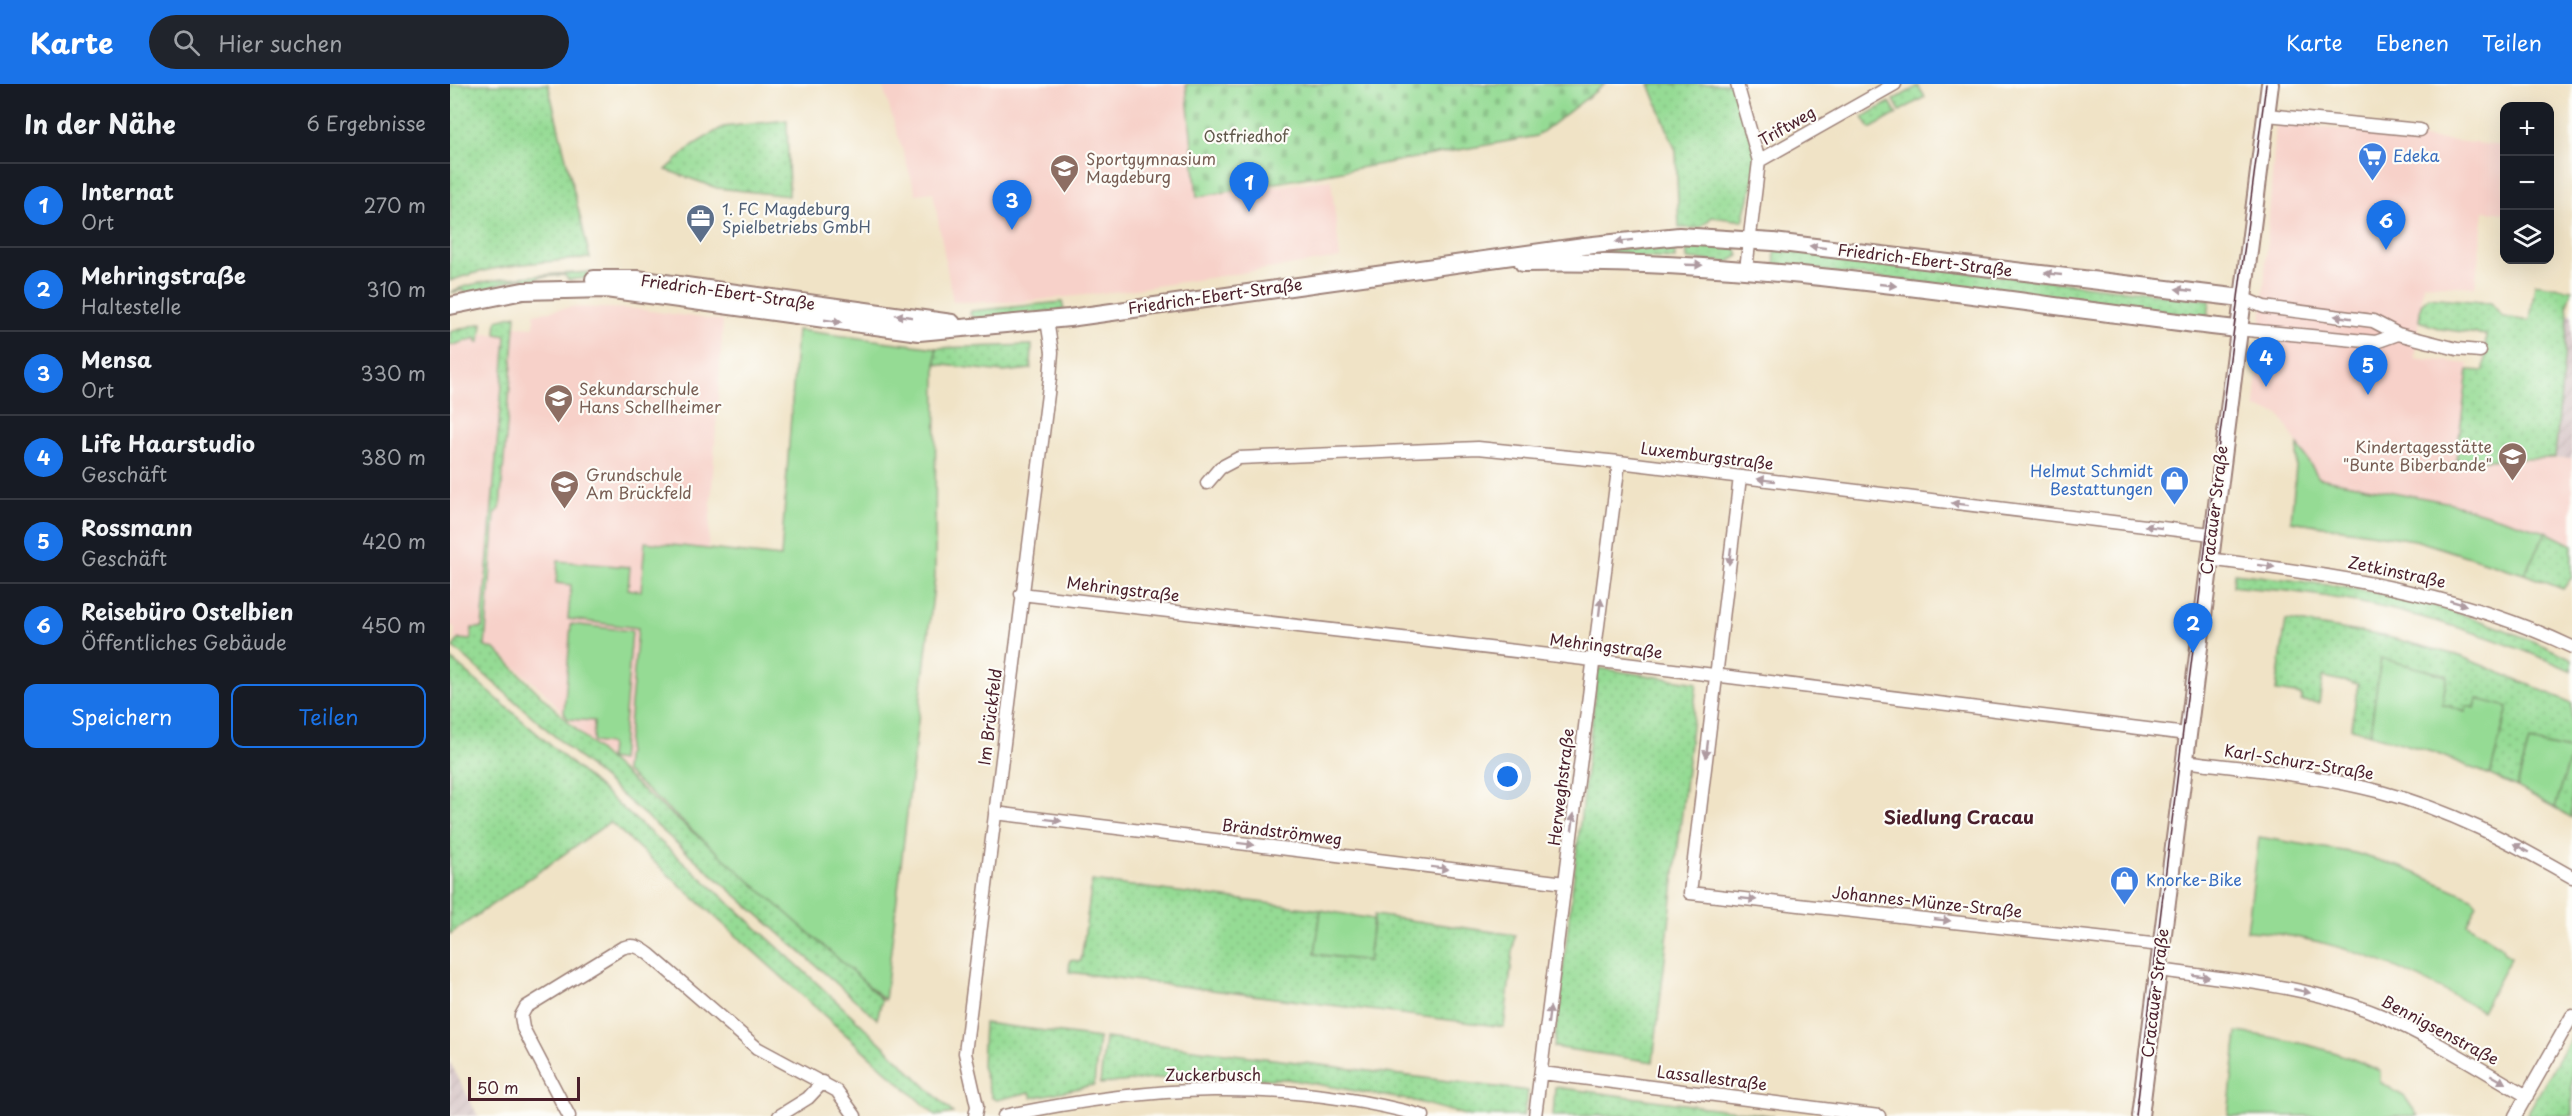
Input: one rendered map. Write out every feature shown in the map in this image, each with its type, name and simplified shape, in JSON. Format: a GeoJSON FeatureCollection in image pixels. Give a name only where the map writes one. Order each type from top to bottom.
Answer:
{"type":"FeatureCollection","features":[{"type":"Feature","properties":{"kind":"street"},"geometry":{"type":"LineString","coordinates":[[1737,84],[1759,161],[1746,269]]}},
{"type":"Feature","properties":{"kind":"street","name":"Triftweg"},"geometry":{"type":"LineString","coordinates":[[1759,161],[1895,84]]}},
{"type":"Feature","properties":{"kind":"street","name":"Cracauer Straße"},"geometry":{"type":"LineString","coordinates":[[2140,1116],[2211,534],[2270,84]]}},
{"type":"Feature","properties":{"kind":"street"},"geometry":{"type":"LineString","coordinates":[[2267,115],[2420,130]]}},
{"type":"Feature","properties":{"kind":"street","name":"Friedrich-Ebert-Straße"},"geometry":{"type":"LineString","coordinates":[[450,306],[491,296],[576,281],[637,279],[982,328],[1655,237],[1750,240],[2242,298],[2264,307],[2373,321],[2398,334],[2457,349],[2480,351]]}},
{"type":"Feature","properties":{"kind":"street","name":"Friedrich-Ebert-Straße"},"geometry":{"type":"LineString","coordinates":[[1447,266],[1544,263],[1702,265],[1983,296],[2237,329],[2376,342],[2398,334]]}},
{"type":"Feature","properties":{"kind":"street","name":"Im Brückfeld"},"geometry":{"type":"LineString","coordinates":[[975,1116],[977,1106],[965,1053],[1050,378],[1052,352],[1047,320]]}},
{"type":"Feature","properties":{"kind":"street","name":"Luxemburgstraße"},"geometry":{"type":"LineString","coordinates":[[1207,483],[1220,468],[1239,458],[1478,448],[1619,462],[2211,534]]}},
{"type":"Feature","properties":{"kind":"street","name":"Herweghstraße"},"geometry":{"type":"LineString","coordinates":[[1535,1116],[1619,462]]}},
{"type":"Feature","properties":{"kind":"street"},"geometry":{"type":"LineString","coordinates":[[1715,676],[1740,477]]}},
{"type":"Feature","properties":{"kind":"street","name":"Zetkinstraße"},"geometry":{"type":"LineString","coordinates":[[2208,559],[2339,576],[2435,596],[2497,615],[2572,647]]}},
{"type":"Feature","properties":{"kind":"street","name":"Mehringstraße"},"geometry":{"type":"LineString","coordinates":[[1021,594],[1593,660],[2187,734]]}},
{"type":"Feature","properties":{"kind":"street","name":"Johannes-Münze-Straße"},"geometry":{"type":"LineString","coordinates":[[1715,676],[1690,892],[2161,945]]}},
{"type":"Feature","properties":{"kind":"street","name":"Karl-Schurz-Straße"},"geometry":{"type":"LineString","coordinates":[[2183,761],[2330,781],[2382,792],[2476,825],[2572,877]]}},
{"type":"Feature","properties":{"kind":"street","name":"Brändströmweg"},"geometry":{"type":"LineString","coordinates":[[995,813],[1565,883]]}},
{"type":"Feature","properties":{"kind":"street"},"geometry":{"type":"LineString","coordinates":[[569,1116],[523,1028],[521,1016],[526,1007],[627,946],[641,948],[757,1048],[837,1091],[855,1116]]}},
{"type":"Feature","properties":{"kind":"street","name":"Bennigsenstraße"},"geometry":{"type":"LineString","coordinates":[[2158,970],[2292,989],[2352,1005],[2408,1029],[2527,1096]]}},
{"type":"Feature","properties":{"kind":"street"},"geometry":{"type":"LineString","coordinates":[[2515,1116],[2572,1016]]}},
{"type":"Feature","properties":{"kind":"street","name":"Lassallestraße"},"geometry":{"type":"LineString","coordinates":[[1542,1073],[1879,1116]]}},
{"type":"Feature","properties":{"kind":"street"},"geometry":{"type":"LineString","coordinates":[[779,1116],[808,1098],[823,1082]]}},
{"type":"Feature","properties":{"kind":"street","name":"Zuckerbusch"},"geometry":{"type":"LineString","coordinates":[[1004,1116],[1098,1099],[1210,1088],[1302,1093],[1423,1116]]}},
{"type":"Feature","properties":{"kind":"shaded area","name":"Sportgymnasium Magdeburg"},"geometry":{"type":"Polygon","coordinates":[[[882,84],[1186,84],[1197,197],[1331,179],[1340,258],[1122,291],[1019,302],[953,302],[933,192],[916,194],[882,84]]]}},
{"type":"Feature","properties":{"kind":"shaded area"},"geometry":{"type":"Polygon","coordinates":[[[2276,123],[2500,146],[2500,213],[2484,211],[2475,287],[2423,284],[2415,358],[2469,364],[2456,461],[2572,458],[2572,543],[2546,532],[2451,503],[2318,478],[2279,414],[2255,408],[2276,123]]]}},
{"type":"Feature","properties":{"kind":"shaded area"},"geometry":{"type":"Polygon","coordinates":[[[571,307],[636,309],[723,321],[708,549],[645,542],[625,771],[589,741],[543,691],[495,649],[481,646],[483,629],[472,628],[471,640],[454,639],[455,627],[450,626],[450,346],[481,334],[506,335],[514,326],[534,327],[534,314],[571,307]]]}},
{"type":"Feature","properties":{"kind":"shaded area"},"geometry":{"type":"Polygon","coordinates":[[[2572,313],[2572,458],[2555,458],[2568,316],[2572,313]]]}},
{"type":"Feature","properties":{"kind":"shaded area"},"geometry":{"type":"Polygon","coordinates":[[[450,1062],[478,1116],[450,1116],[450,1062]]]}},
{"type":"Feature","properties":{"kind":"green space"},"geometry":{"type":"Polygon","coordinates":[[[450,84],[548,84],[590,258],[502,267],[450,281],[450,84]]]}},
{"type":"Feature","properties":{"kind":"green space","name":"Ostfriedhof"},"geometry":{"type":"Polygon","coordinates":[[[1186,84],[1605,84],[1537,136],[1197,197],[1186,84]]]}},
{"type":"Feature","properties":{"kind":"green space"},"geometry":{"type":"Polygon","coordinates":[[[1649,84],[1735,84],[1759,161],[1743,221],[1712,217],[1700,228],[1679,228],[1676,151],[1649,84]]]}},
{"type":"Feature","properties":{"kind":"green space"},"geometry":{"type":"Polygon","coordinates":[[[1918,86],[1925,97],[1900,111],[1894,100],[1918,86]]]}},
{"type":"Feature","properties":{"kind":"green space"},"geometry":{"type":"Polygon","coordinates":[[[1890,102],[1897,114],[1870,129],[1863,117],[1890,102]]]}},
{"type":"Feature","properties":{"kind":"green space"},"geometry":{"type":"Polygon","coordinates":[[[787,120],[789,196],[717,188],[666,170],[693,145],[723,127],[787,120]]]}},
{"type":"Feature","properties":{"kind":"green space"},"geometry":{"type":"Polygon","coordinates":[[[1674,243],[1675,259],[1591,255],[1592,252],[1674,243]]]}},
{"type":"Feature","properties":{"kind":"green space"},"geometry":{"type":"Polygon","coordinates":[[[1686,243],[1731,246],[1736,248],[1739,256],[1728,262],[1687,259],[1686,243]]]}},
{"type":"Feature","properties":{"kind":"green space"},"geometry":{"type":"Polygon","coordinates":[[[1774,249],[2210,300],[2208,317],[1775,265],[1774,249]]]}},
{"type":"Feature","properties":{"kind":"green space"},"geometry":{"type":"Polygon","coordinates":[[[590,272],[585,278],[569,280],[564,275],[540,277],[535,282],[527,283],[522,278],[468,294],[462,290],[450,293],[478,283],[496,280],[590,272]]]}},
{"type":"Feature","properties":{"kind":"green space"},"geometry":{"type":"Polygon","coordinates":[[[2535,284],[2572,290],[2567,304],[2568,316],[2555,458],[2456,461],[2468,370],[2484,371],[2486,335],[2441,329],[2419,321],[2421,304],[2429,297],[2491,303],[2503,317],[2530,321],[2535,284]]]}},
{"type":"Feature","properties":{"kind":"green space"},"geometry":{"type":"Polygon","coordinates":[[[1062,302],[1064,310],[975,319],[970,314],[971,311],[1062,302]]]}},
{"type":"Feature","properties":{"kind":"green space"},"geometry":{"type":"Polygon","coordinates":[[[516,315],[500,509],[495,514],[485,647],[495,649],[592,745],[643,790],[702,839],[749,869],[788,905],[882,1000],[877,1019],[453,647],[459,639],[471,640],[472,628],[482,628],[506,336],[496,334],[497,320],[516,315]]]}},
{"type":"Feature","properties":{"kind":"green space"},"geometry":{"type":"Polygon","coordinates":[[[482,323],[480,342],[477,342],[476,338],[450,346],[450,332],[482,323]]]}},
{"type":"Feature","properties":{"kind":"green space"},"geometry":{"type":"Polygon","coordinates":[[[797,330],[936,348],[935,577],[885,1000],[625,771],[638,628],[568,619],[571,585],[556,583],[558,561],[630,567],[628,589],[641,591],[645,542],[781,557],[797,330]]]}},
{"type":"Feature","properties":{"kind":"green space"},"geometry":{"type":"Polygon","coordinates":[[[1032,345],[1031,369],[1003,372],[936,364],[936,348],[1032,345]]]}},
{"type":"Feature","properties":{"kind":"green space"},"geometry":{"type":"Polygon","coordinates":[[[2298,445],[2319,478],[2451,503],[2546,532],[2524,574],[2415,540],[2291,521],[2298,445]]]}},
{"type":"Feature","properties":{"kind":"green space"},"geometry":{"type":"Polygon","coordinates":[[[2546,532],[2572,545],[2572,577],[2563,589],[2524,574],[2546,532]]]}},
{"type":"Feature","properties":{"kind":"green space"},"geometry":{"type":"Polygon","coordinates":[[[2234,573],[2351,588],[2436,606],[2503,629],[2568,657],[2572,659],[2572,671],[2468,631],[2397,611],[2324,596],[2233,586],[2234,573]]]}},
{"type":"Feature","properties":{"kind":"green space"},"geometry":{"type":"Polygon","coordinates":[[[2286,620],[2384,636],[2460,656],[2572,703],[2572,751],[2529,741],[2517,787],[2490,775],[2508,707],[2474,708],[2465,712],[2442,704],[2447,675],[2381,659],[2370,734],[2351,728],[2358,684],[2323,677],[2319,703],[2301,701],[2301,695],[2276,691],[2286,620]]]}},
{"type":"Feature","properties":{"kind":"green space"},"geometry":{"type":"Polygon","coordinates":[[[571,624],[632,631],[621,761],[609,759],[610,744],[593,742],[594,721],[568,719],[564,713],[571,624]]]}},
{"type":"Feature","properties":{"kind":"green space"},"geometry":{"type":"Polygon","coordinates":[[[450,658],[768,938],[953,1113],[936,1116],[610,822],[450,934],[450,658]]]}},
{"type":"Feature","properties":{"kind":"green space"},"geometry":{"type":"Polygon","coordinates":[[[2381,658],[2447,676],[2442,704],[2465,712],[2467,706],[2475,708],[2477,699],[2508,707],[2490,775],[2435,753],[2370,734],[2381,658]]]}},
{"type":"Feature","properties":{"kind":"green space"},"geometry":{"type":"Polygon","coordinates":[[[1598,668],[1697,683],[1653,1062],[1554,1047],[1598,668]]]}},
{"type":"Feature","properties":{"kind":"green space"},"geometry":{"type":"Polygon","coordinates":[[[2529,741],[2572,751],[2555,808],[2517,787],[2529,741]]]}},
{"type":"Feature","properties":{"kind":"green space"},"geometry":{"type":"Polygon","coordinates":[[[2572,751],[2572,818],[2555,808],[2572,751]]]}},
{"type":"Feature","properties":{"kind":"green space"},"geometry":{"type":"Polygon","coordinates":[[[2259,837],[2355,853],[2406,869],[2472,898],[2477,904],[2467,924],[2501,946],[2504,953],[2511,957],[2482,1011],[2426,981],[2340,947],[2279,934],[2247,931],[2259,837]]]}},
{"type":"Feature","properties":{"kind":"green space"},"geometry":{"type":"Polygon","coordinates":[[[1092,881],[1321,910],[1315,954],[1368,961],[1374,915],[1515,935],[1504,1027],[1069,972],[1070,960],[1081,961],[1092,881]]]}},
{"type":"Feature","properties":{"kind":"green space"},"geometry":{"type":"Polygon","coordinates":[[[1321,910],[1373,919],[1368,961],[1315,954],[1321,910]]]}},
{"type":"Feature","properties":{"kind":"green space"},"geometry":{"type":"Polygon","coordinates":[[[984,1023],[1099,1038],[1094,1085],[1032,1098],[1030,1092],[997,1100],[992,1098],[982,1066],[984,1023]]]}},
{"type":"Feature","properties":{"kind":"green space"},"geometry":{"type":"Polygon","coordinates":[[[2237,1032],[2310,1046],[2363,1063],[2380,1071],[2380,1082],[2405,1097],[2418,1116],[2228,1116],[2237,1032]]]}},
{"type":"Feature","properties":{"kind":"green space"},"geometry":{"type":"Polygon","coordinates":[[[2572,1036],[2572,1116],[2526,1116],[2572,1036]]]}},
{"type":"Feature","properties":{"kind":"green space"},"geometry":{"type":"Polygon","coordinates":[[[1105,1038],[1528,1091],[1523,1116],[1469,1116],[1414,1101],[1287,1079],[1163,1078],[1100,1084],[1105,1038]]]}},
{"type":"Feature","properties":{"kind":"green space"},"geometry":{"type":"Polygon","coordinates":[[[1555,1087],[1774,1116],[1553,1116],[1555,1087]]]}},
{"type":"Feature","properties":{"kind":"tram line"},"geometry":{"type":"LineString","coordinates":[[2136,1116],[2207,534],[2266,84]]}},
{"type":"Feature","properties":{"kind":"place","name":"Edeka"},"geometry":{"type":"Point","coordinates":[2372,182]}},
{"type":"Feature","properties":{"kind":"place","name":"Sportgymnasium Magdeburg"},"geometry":{"type":"Point","coordinates":[1065,194]}},
{"type":"Feature","properties":{"kind":"place","name":"Internat"},"geometry":{"type":"Point","coordinates":[1249,212]}},
{"type":"Feature","properties":{"kind":"place","name":"Mensa"},"geometry":{"type":"Point","coordinates":[1012,230]}},
{"type":"Feature","properties":{"kind":"place","name":"1. FC Magdeburg Spielbetriebs GmbH"},"geometry":{"type":"Point","coordinates":[701,244]}},
{"type":"Feature","properties":{"kind":"place","name":"Reisebüro Ostelbien"},"geometry":{"type":"Point","coordinates":[2386,250]}},
{"type":"Feature","properties":{"kind":"place","name":"Life Haarstudio"},"geometry":{"type":"Point","coordinates":[2266,387]}},
{"type":"Feature","properties":{"kind":"place","name":"Rossmann"},"geometry":{"type":"Point","coordinates":[2368,395]}},
{"type":"Feature","properties":{"kind":"place","name":"Sekundarschule Hans Schellheimer"},"geometry":{"type":"Point","coordinates":[558,424]}},
{"type":"Feature","properties":{"kind":"place","name":"Kindertagesstätte \"Bunte Biberbande\""},"geometry":{"type":"Point","coordinates":[2513,482]}},
{"type":"Feature","properties":{"kind":"place","name":"Helmut Schmidt Bestattungen"},"geometry":{"type":"Point","coordinates":[2174,506]}},
{"type":"Feature","properties":{"kind":"place","name":"Grundschule Am Brückfeld"},"geometry":{"type":"Point","coordinates":[565,510]}},
{"type":"Feature","properties":{"kind":"place","name":"Mehringstraße"},"geometry":{"type":"Point","coordinates":[2193,653]}},
{"type":"Feature","properties":{"kind":"place","name":"Knorke-Bike"},"geometry":{"type":"Point","coordinates":[2125,906]}},
{"type":"Feature","properties":{"kind":"district","name":"Siedlung Cracau"},"geometry":{"type":"Point","coordinates":[1959,818]}}]}
